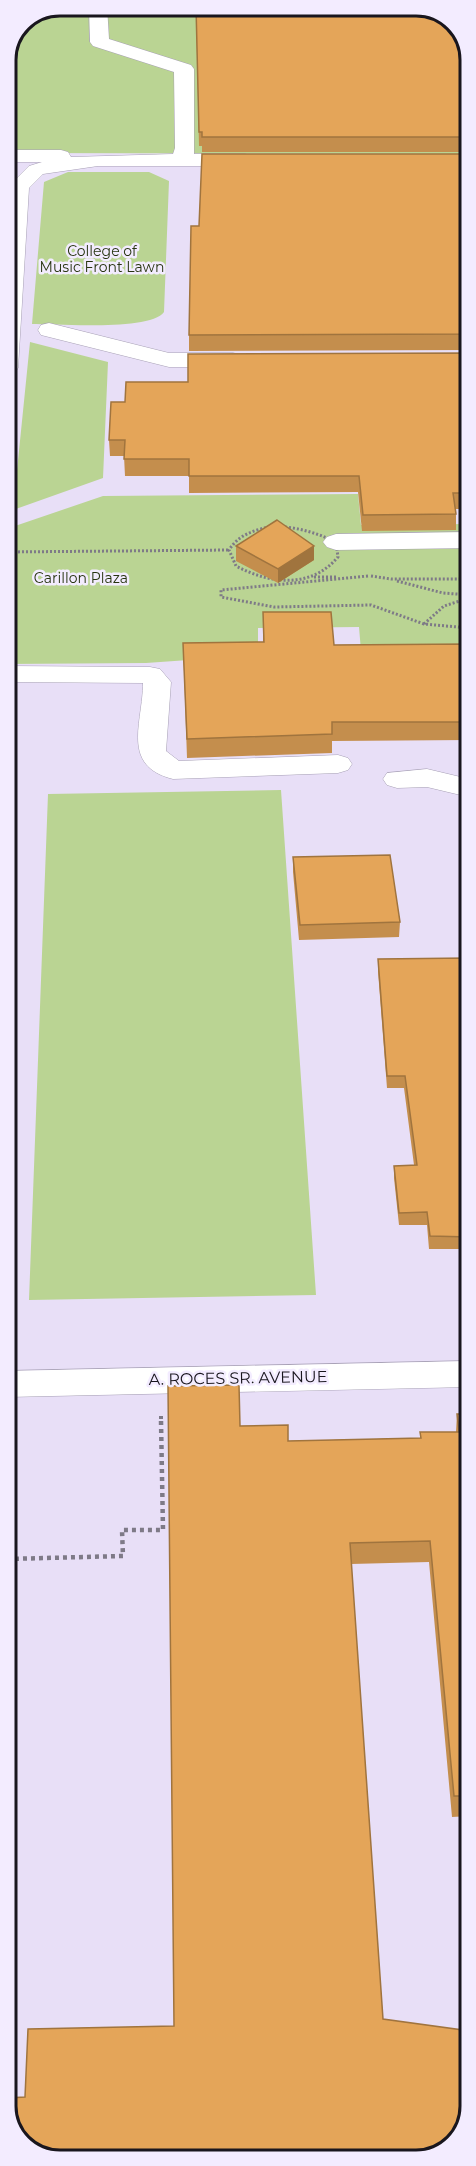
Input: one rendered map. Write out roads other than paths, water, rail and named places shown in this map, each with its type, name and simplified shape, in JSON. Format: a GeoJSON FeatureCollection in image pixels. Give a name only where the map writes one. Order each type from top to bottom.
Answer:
{"type":"FeatureCollection","features":[{"type":"Feature","properties":{"kind":"street"},"geometry":{"type":"LineString","coordinates":[[99,16],[100,42],[184,69],[185,148],[182,160]]}},
{"type":"Feature","properties":{"kind":"street"},"geometry":{"type":"LineString","coordinates":[[16,156],[79,156],[98,160]]}},
{"type":"Feature","properties":{"kind":"street"},"geometry":{"type":"LineString","coordinates":[[16,180],[41,168],[98,160],[266,160]]}},
{"type":"Feature","properties":{"kind":"street"},"geometry":{"type":"LineString","coordinates":[[49,330],[169,360],[250,360]]}},
{"type":"Feature","properties":{"kind":"street"},"geometry":{"type":"LineString","coordinates":[[336,542],[459,540]]}},
{"type":"Feature","properties":{"kind":"street"},"geometry":{"type":"LineString","coordinates":[[16,674],[150,675],[157,682],[152,752],[158,760],[173,770],[338,764]]}},
{"type":"Feature","properties":{"kind":"street"},"geometry":{"type":"LineString","coordinates":[[397,779],[427,778],[459,786]]}},
{"type":"Feature","properties":{"kind":"street","name":"A. ROCES SR. AVENUE"},"geometry":{"type":"LineString","coordinates":[[16,1384],[459,1374]]}},
{"type":"Feature","properties":{"kind":"park label","name":"College of Music Front Lawn"},"geometry":{"type":"Point","coordinates":[102,260]}},
{"type":"Feature","properties":{"kind":"park label","name":"Carillon Plaza"},"geometry":{"type":"Point","coordinates":[81,578]}}]}
